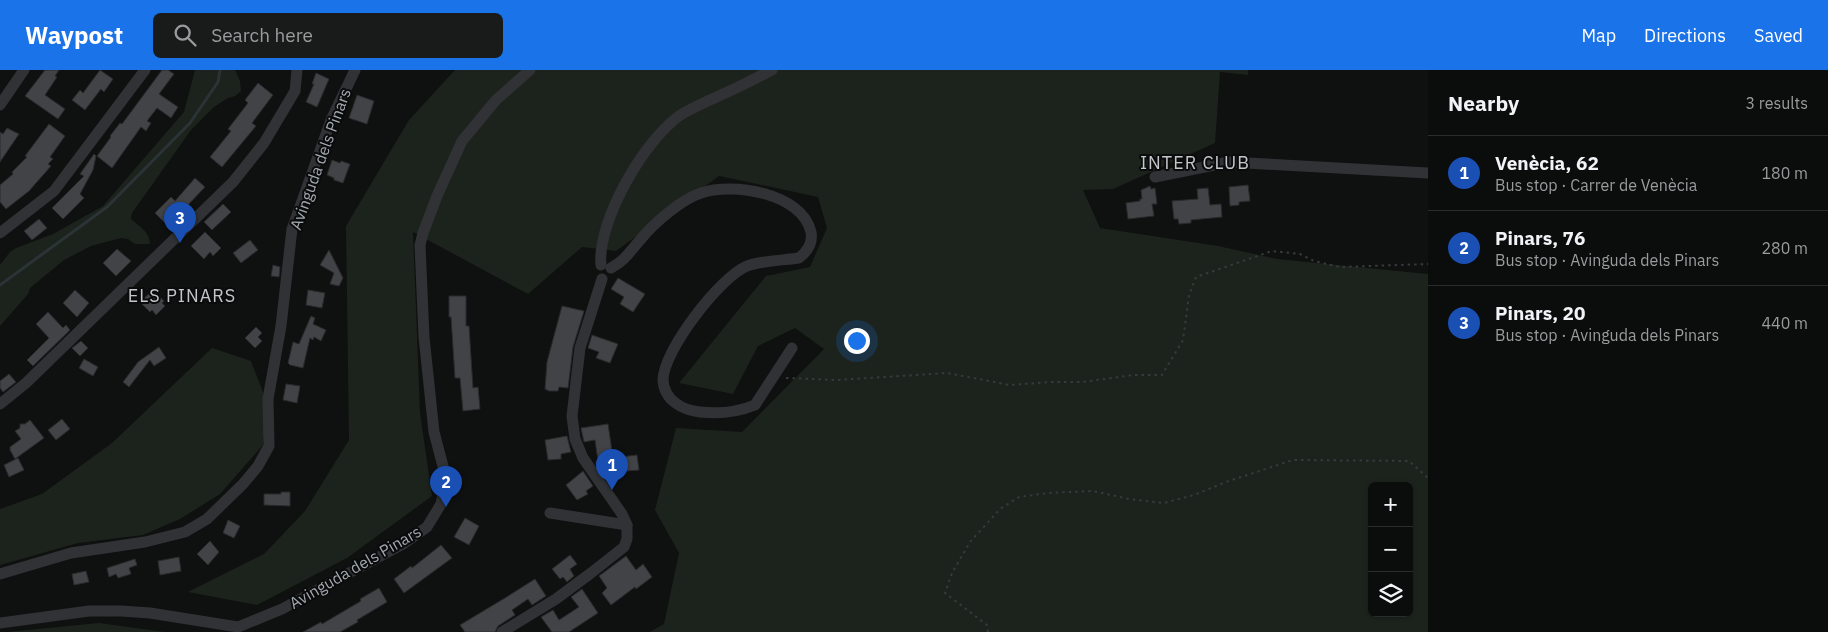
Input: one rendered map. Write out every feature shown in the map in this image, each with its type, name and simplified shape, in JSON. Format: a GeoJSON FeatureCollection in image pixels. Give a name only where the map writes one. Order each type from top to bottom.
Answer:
{"type":"FeatureCollection","features":[{"type":"Feature","properties":{"kind":"street"},"geometry":{"type":"LineString","coordinates":[[0,105],[24,70]]}},
{"type":"Feature","properties":{"kind":"street"},"geometry":{"type":"LineString","coordinates":[[0,233],[54,191],[145,70]]}},
{"type":"Feature","properties":{"kind":"street"},"geometry":{"type":"LineString","coordinates":[[0,404],[26,383],[233,182],[264,143],[295,91],[297,70]]}},
{"type":"Feature","properties":{"kind":"street","name":"Avinguda dels Pinars"},"geometry":{"type":"LineString","coordinates":[[0,574],[71,553],[137,544],[185,532],[207,519],[243,484],[258,466],[269,446],[268,399],[281,326],[292,229],[331,120],[354,70]]}},
{"type":"Feature","properties":{"kind":"street","name":"Avinguda dels Pinars"},"geometry":{"type":"LineString","coordinates":[[0,623],[89,611],[121,611],[150,613],[237,630],[282,609],[403,544],[427,527],[438,512],[443,495],[445,474],[434,432],[424,338],[420,245],[437,196],[462,141],[496,100],[530,70]]}},
{"type":"Feature","properties":{"kind":"street"},"geometry":{"type":"LineString","coordinates":[[606,266],[600,252],[615,205],[630,174],[657,138],[681,115],[772,70]]}},
{"type":"Feature","properties":{"kind":"street"},"geometry":{"type":"LineString","coordinates":[[1155,177],[1229,162],[1428,173]]}},
{"type":"Feature","properties":{"kind":"street"},"geometry":{"type":"LineString","coordinates":[[502,632],[556,599],[591,573],[624,547],[627,539],[627,525],[622,514],[583,458],[575,439],[572,416],[580,348],[602,279],[596,271],[626,258],[640,239],[663,217],[699,194],[715,189],[744,189],[782,200],[797,210],[810,227],[811,240],[806,252],[800,258],[748,266],[723,284],[700,309],[678,342],[670,357],[663,378],[664,387],[677,406],[692,411],[734,412],[755,405],[792,348]]}},
{"type":"Feature","properties":{"kind":"street"},"geometry":{"type":"LineString","coordinates":[[550,513],[627,525]]}},
{"type":"Feature","properties":{"kind":"path"},"geometry":{"type":"LineString","coordinates":[[773,377],[837,380],[947,373],[1010,385],[1083,382],[1133,375],[1162,375],[1183,340],[1189,295],[1196,278],[1272,251],[1300,254],[1314,261],[1340,267],[1428,264]]}},
{"type":"Feature","properties":{"kind":"path"},"geometry":{"type":"LineString","coordinates":[[988,632],[987,626],[945,593],[952,573],[970,542],[1000,509],[1019,498],[1093,491],[1129,499],[1164,503],[1194,495],[1226,482],[1293,460],[1409,461],[1428,478]]}},
{"type":"Feature","properties":{"kind":"shaded area"},"geometry":{"type":"Polygon","coordinates":[[[195,70],[235,70],[240,81],[241,91],[214,107],[191,130],[132,213],[131,219],[146,233],[150,244],[135,244],[128,239],[121,238],[91,246],[64,260],[30,288],[28,294],[0,326],[0,265],[10,252],[16,248],[53,234],[103,206],[184,112],[195,70]]]}},
{"type":"Feature","properties":{"kind":"shaded area"},"geometry":{"type":"Polygon","coordinates":[[[455,70],[1248,70],[1248,75],[1220,72],[1215,143],[1113,189],[1083,190],[1100,228],[1218,246],[1277,259],[1428,274],[1428,632],[650,632],[664,624],[679,553],[655,510],[676,428],[742,432],[824,349],[795,328],[758,346],[733,394],[679,383],[766,276],[810,267],[827,228],[818,197],[719,176],[616,251],[582,247],[528,294],[413,232],[420,413],[432,496],[347,558],[257,605],[188,592],[264,554],[305,511],[349,440],[346,226],[409,120],[455,70]]]}},
{"type":"Feature","properties":{"kind":"shaded area"},"geometry":{"type":"Polygon","coordinates":[[[212,348],[251,361],[264,395],[265,422],[263,445],[220,494],[180,519],[143,535],[78,543],[0,565],[0,509],[42,494],[112,443],[212,348]]]}},
{"type":"Feature","properties":{"kind":"shaded area"},"geometry":{"type":"Polygon","coordinates":[[[99,623],[165,632],[7,632],[99,623]]]}},
{"type":"Feature","properties":{"kind":"building"},"geometry":{"type":"Polygon","coordinates":[[[45,70],[59,70],[55,76],[57,77],[45,95],[65,109],[58,119],[25,96],[45,70]]]}},
{"type":"Feature","properties":{"kind":"building"},"geometry":{"type":"Polygon","coordinates":[[[100,70],[113,79],[104,92],[101,89],[85,110],[72,100],[80,90],[83,93],[100,70]]]}},
{"type":"Feature","properties":{"kind":"building"},"geometry":{"type":"Polygon","coordinates":[[[162,70],[168,70],[174,74],[159,94],[178,107],[171,118],[157,108],[147,121],[151,123],[146,131],[141,127],[112,168],[97,156],[110,136],[120,123],[122,124],[162,70]]]}},
{"type":"Feature","properties":{"kind":"building"},"geometry":{"type":"Polygon","coordinates":[[[316,73],[329,79],[317,107],[306,102],[314,84],[312,84],[316,73]]]}},
{"type":"Feature","properties":{"kind":"building"},"geometry":{"type":"Polygon","coordinates":[[[258,83],[273,95],[252,123],[256,126],[222,167],[210,157],[231,131],[228,129],[248,103],[245,100],[258,83]]]}},
{"type":"Feature","properties":{"kind":"building"},"geometry":{"type":"Polygon","coordinates":[[[357,95],[374,101],[367,124],[349,118],[357,95]]]}},
{"type":"Feature","properties":{"kind":"building"},"geometry":{"type":"Polygon","coordinates":[[[49,124],[65,136],[50,157],[53,159],[48,164],[51,166],[29,191],[6,209],[0,202],[0,185],[13,174],[12,172],[27,157],[25,156],[49,124]]]}},
{"type":"Feature","properties":{"kind":"building"},"geometry":{"type":"Polygon","coordinates":[[[7,128],[19,134],[0,162],[0,132],[3,134],[7,128]]]}},
{"type":"Feature","properties":{"kind":"building"},"geometry":{"type":"Polygon","coordinates":[[[94,154],[96,156],[93,170],[80,194],[84,198],[63,219],[52,208],[84,176],[80,174],[94,154]]]}},
{"type":"Feature","properties":{"kind":"building"},"geometry":{"type":"Polygon","coordinates":[[[332,160],[350,164],[343,183],[327,175],[332,160]]]}},
{"type":"Feature","properties":{"kind":"building"},"geometry":{"type":"Polygon","coordinates":[[[195,178],[205,187],[168,226],[155,213],[171,197],[175,201],[195,178]]]}},
{"type":"Feature","properties":{"kind":"building"},"geometry":{"type":"Polygon","coordinates":[[[1248,185],[1250,201],[1239,202],[1239,205],[1230,206],[1229,187],[1248,185]]]}},
{"type":"Feature","properties":{"kind":"building"},"geometry":{"type":"Polygon","coordinates":[[[1150,186],[1151,189],[1155,188],[1157,204],[1152,204],[1154,216],[1128,219],[1126,203],[1140,201],[1142,199],[1141,190],[1150,186]]]}},
{"type":"Feature","properties":{"kind":"building"},"geometry":{"type":"Polygon","coordinates":[[[1208,188],[1210,205],[1221,204],[1222,217],[1191,220],[1191,223],[1179,224],[1178,219],[1174,219],[1172,201],[1198,199],[1197,189],[1208,188]]]}},
{"type":"Feature","properties":{"kind":"building"},"geometry":{"type":"Polygon","coordinates":[[[223,204],[231,212],[212,230],[204,222],[223,204]]]}},
{"type":"Feature","properties":{"kind":"building"},"geometry":{"type":"Polygon","coordinates":[[[39,219],[47,228],[32,240],[24,231],[39,219]]]}},
{"type":"Feature","properties":{"kind":"building"},"geometry":{"type":"Polygon","coordinates":[[[205,232],[221,248],[213,256],[210,252],[204,259],[191,246],[205,232]]]}},
{"type":"Feature","properties":{"kind":"building"},"geometry":{"type":"Polygon","coordinates":[[[250,240],[258,250],[241,263],[233,253],[250,240]]]}},
{"type":"Feature","properties":{"kind":"building"},"geometry":{"type":"Polygon","coordinates":[[[117,249],[131,261],[116,276],[103,263],[117,249]]]}},
{"type":"Feature","properties":{"kind":"building"},"geometry":{"type":"Polygon","coordinates":[[[329,250],[343,278],[339,286],[330,284],[334,273],[320,265],[329,250]]]}},
{"type":"Feature","properties":{"kind":"building"},"geometry":{"type":"Polygon","coordinates":[[[273,265],[280,267],[279,277],[271,276],[273,265]]]}},
{"type":"Feature","properties":{"kind":"building"},"geometry":{"type":"Polygon","coordinates":[[[618,278],[645,294],[633,312],[620,304],[624,297],[611,289],[618,278]]]}},
{"type":"Feature","properties":{"kind":"building"},"geometry":{"type":"Polygon","coordinates":[[[75,290],[89,303],[77,317],[63,303],[75,290]]]}},
{"type":"Feature","properties":{"kind":"building"},"geometry":{"type":"Polygon","coordinates":[[[153,290],[164,301],[162,303],[165,306],[156,315],[140,302],[153,290]]]}},
{"type":"Feature","properties":{"kind":"building"},"geometry":{"type":"Polygon","coordinates":[[[308,290],[325,293],[322,308],[306,305],[308,290]]]}},
{"type":"Feature","properties":{"kind":"building"},"geometry":{"type":"Polygon","coordinates":[[[449,296],[466,296],[466,326],[469,326],[473,388],[478,387],[480,409],[463,411],[460,378],[455,378],[451,317],[449,317],[449,296]]]}},
{"type":"Feature","properties":{"kind":"building"},"geometry":{"type":"Polygon","coordinates":[[[562,306],[584,311],[573,347],[568,388],[559,387],[558,391],[549,391],[545,389],[547,362],[562,306]]]}},
{"type":"Feature","properties":{"kind":"building"},"geometry":{"type":"Polygon","coordinates":[[[48,312],[63,328],[66,325],[70,330],[33,366],[27,360],[49,338],[36,324],[48,312]]]}},
{"type":"Feature","properties":{"kind":"building"},"geometry":{"type":"Polygon","coordinates":[[[311,316],[315,318],[313,324],[326,330],[321,341],[314,337],[313,340],[310,338],[303,368],[290,365],[288,363],[293,342],[299,344],[311,316]]]}},
{"type":"Feature","properties":{"kind":"building"},"geometry":{"type":"Polygon","coordinates":[[[256,327],[262,333],[258,337],[262,341],[255,348],[245,338],[256,327]]]}},
{"type":"Feature","properties":{"kind":"building"},"geometry":{"type":"Polygon","coordinates":[[[592,335],[618,344],[610,363],[596,358],[599,352],[588,348],[592,335]]]}},
{"type":"Feature","properties":{"kind":"building"},"geometry":{"type":"Polygon","coordinates":[[[81,341],[88,348],[80,356],[72,348],[81,341]]]}},
{"type":"Feature","properties":{"kind":"building"},"geometry":{"type":"Polygon","coordinates":[[[159,347],[166,358],[154,366],[150,360],[129,387],[123,382],[138,362],[159,347]]]}},
{"type":"Feature","properties":{"kind":"building"},"geometry":{"type":"Polygon","coordinates":[[[84,359],[98,367],[93,376],[79,368],[84,359]]]}},
{"type":"Feature","properties":{"kind":"building"},"geometry":{"type":"Polygon","coordinates":[[[9,374],[16,382],[3,392],[0,388],[0,381],[9,374]]]}},
{"type":"Feature","properties":{"kind":"building"},"geometry":{"type":"Polygon","coordinates":[[[286,384],[300,386],[297,403],[283,400],[286,384]]]}},
{"type":"Feature","properties":{"kind":"building"},"geometry":{"type":"Polygon","coordinates":[[[62,419],[70,429],[56,440],[48,430],[62,419]]]}},
{"type":"Feature","properties":{"kind":"building"},"geometry":{"type":"Polygon","coordinates":[[[30,420],[44,438],[15,459],[10,447],[21,439],[15,431],[20,428],[20,424],[25,424],[30,420]]]}},
{"type":"Feature","properties":{"kind":"building"},"geometry":{"type":"Polygon","coordinates":[[[608,424],[613,458],[637,455],[639,470],[603,473],[596,464],[596,461],[598,461],[595,440],[584,442],[581,428],[608,424]]]}},
{"type":"Feature","properties":{"kind":"building"},"geometry":{"type":"Polygon","coordinates":[[[567,436],[571,452],[561,454],[561,459],[548,460],[545,440],[567,436]]]}},
{"type":"Feature","properties":{"kind":"building"},"geometry":{"type":"Polygon","coordinates":[[[18,458],[24,470],[9,477],[4,465],[18,458]]]}},
{"type":"Feature","properties":{"kind":"building"},"geometry":{"type":"Polygon","coordinates":[[[583,471],[593,486],[586,491],[588,494],[577,500],[566,485],[583,471]]]}},
{"type":"Feature","properties":{"kind":"building"},"geometry":{"type":"Polygon","coordinates":[[[281,492],[290,492],[290,506],[264,505],[264,494],[281,494],[281,492]]]}},
{"type":"Feature","properties":{"kind":"building"},"geometry":{"type":"Polygon","coordinates":[[[465,518],[479,526],[469,545],[454,537],[465,518]]]}},
{"type":"Feature","properties":{"kind":"building"},"geometry":{"type":"Polygon","coordinates":[[[228,520],[240,526],[234,538],[223,533],[228,520]]]}},
{"type":"Feature","properties":{"kind":"building"},"geometry":{"type":"Polygon","coordinates":[[[210,541],[219,552],[208,565],[197,554],[210,541]]]}},
{"type":"Feature","properties":{"kind":"building"},"geometry":{"type":"Polygon","coordinates":[[[441,545],[452,558],[404,593],[394,579],[411,566],[412,568],[441,545]]]}},
{"type":"Feature","properties":{"kind":"building"},"geometry":{"type":"Polygon","coordinates":[[[570,555],[577,564],[570,569],[574,576],[567,582],[563,577],[560,579],[552,569],[570,555]]]}},
{"type":"Feature","properties":{"kind":"building"},"geometry":{"type":"Polygon","coordinates":[[[626,556],[636,570],[643,564],[652,577],[611,605],[602,593],[607,588],[599,576],[626,556]]]}},
{"type":"Feature","properties":{"kind":"building"},"geometry":{"type":"Polygon","coordinates":[[[179,557],[181,571],[160,575],[158,561],[179,557]]]}},
{"type":"Feature","properties":{"kind":"building"},"geometry":{"type":"Polygon","coordinates":[[[135,559],[137,565],[129,568],[131,574],[118,578],[116,574],[109,577],[107,568],[135,559]]]}},
{"type":"Feature","properties":{"kind":"building"},"geometry":{"type":"Polygon","coordinates":[[[86,571],[89,582],[74,585],[72,574],[86,571]]]}},
{"type":"Feature","properties":{"kind":"building"},"geometry":{"type":"Polygon","coordinates":[[[535,579],[546,596],[532,605],[528,599],[512,610],[515,615],[498,626],[495,632],[465,632],[460,625],[505,598],[535,579]]]}},
{"type":"Feature","properties":{"kind":"building"},"geometry":{"type":"Polygon","coordinates":[[[379,588],[387,602],[357,620],[358,622],[340,632],[303,632],[321,622],[322,624],[379,588]]]}},
{"type":"Feature","properties":{"kind":"building"},"geometry":{"type":"Polygon","coordinates":[[[582,589],[598,613],[569,632],[552,632],[541,617],[553,610],[559,620],[579,607],[571,597],[582,589]]]}},
{"type":"Feature","properties":{"kind":"waterway"},"geometry":{"type":"LineString","coordinates":[[0,285],[107,207],[190,123],[218,82],[220,70]]}},
{"type":"Feature","properties":{"kind":"place","name":"Pinars, 20"},"geometry":{"type":"Point","coordinates":[180,243]}},
{"type":"Feature","properties":{"kind":"place","name":"Venècia, 62"},"geometry":{"type":"Point","coordinates":[612,490]}},
{"type":"Feature","properties":{"kind":"place","name":"Pinars, 76"},"geometry":{"type":"Point","coordinates":[446,507]}},
{"type":"Feature","properties":{"kind":"district","name":"INTER CLUB"},"geometry":{"type":"Point","coordinates":[1195,163]}},
{"type":"Feature","properties":{"kind":"district","name":"ELS PINARS"},"geometry":{"type":"Point","coordinates":[182,296]}}]}
